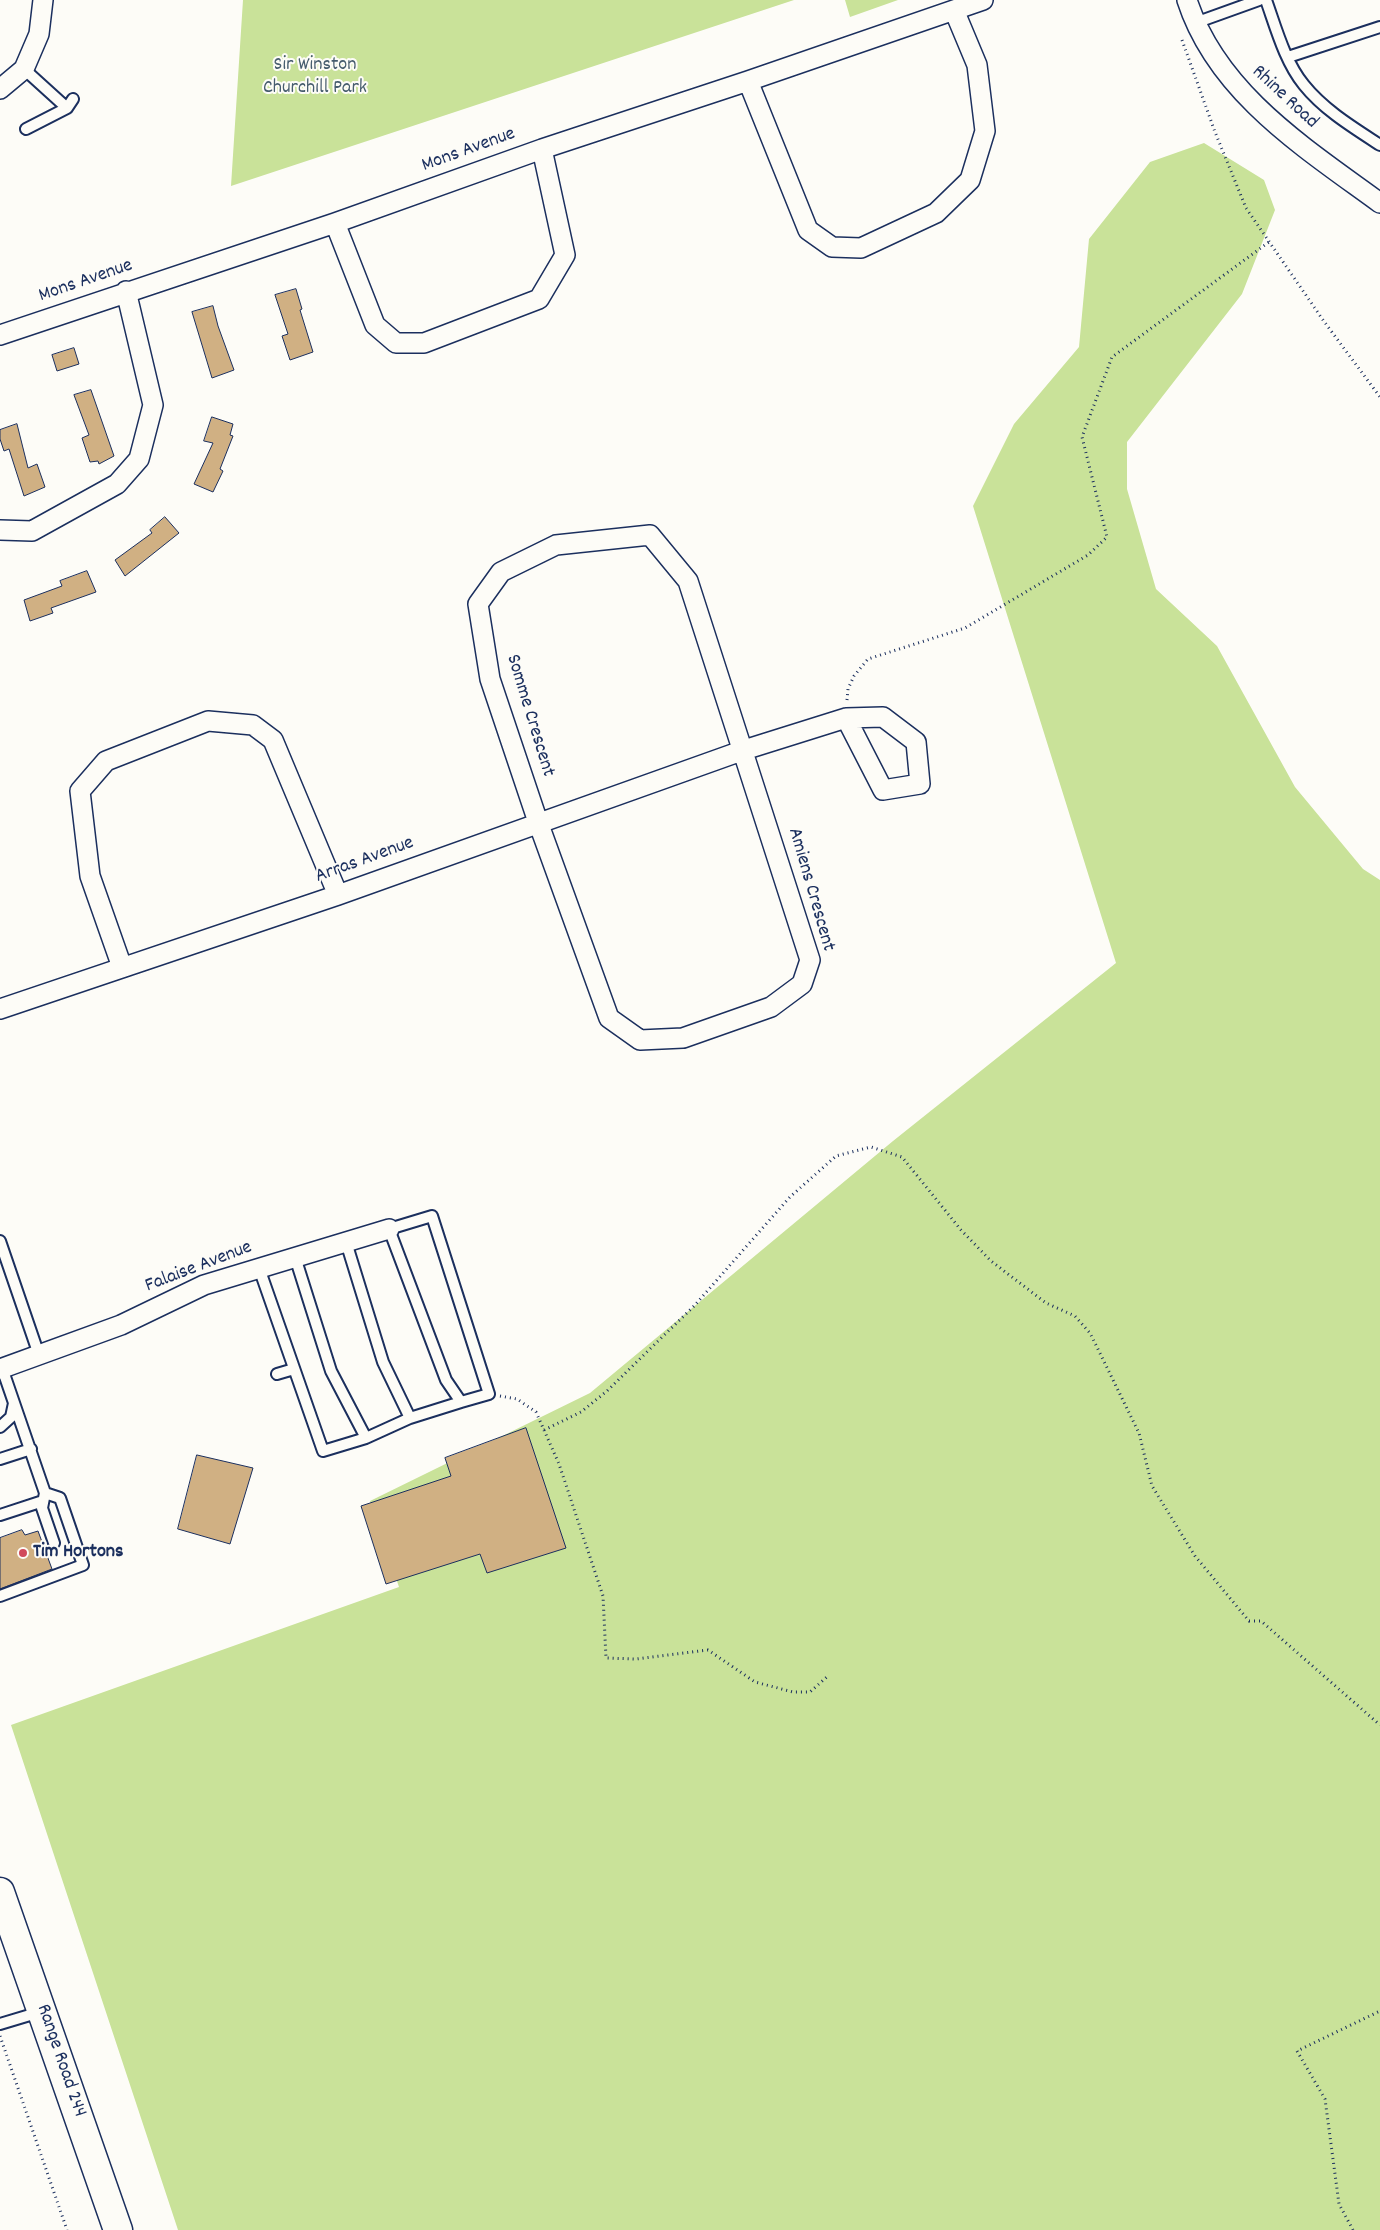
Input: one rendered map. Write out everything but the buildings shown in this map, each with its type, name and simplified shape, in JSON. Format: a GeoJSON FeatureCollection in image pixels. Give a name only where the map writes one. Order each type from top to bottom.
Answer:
{"type":"FeatureCollection","features":[{"type":"Feature","properties":{"kind":"street"},"geometry":{"type":"LineString","coordinates":[[0,89],[24,70],[39,34],[43,0]]}},
{"type":"Feature","properties":{"kind":"street","name":"Mons Avenue"},"geometry":{"type":"LineString","coordinates":[[0,335],[126,291],[335,223],[542,149],[748,81],[983,0]]}},
{"type":"Feature","properties":{"kind":"street","name":"Rhine Road"},"geometry":{"type":"LineString","coordinates":[[1187,0],[1188,29],[1210,51],[1238,89],[1294,140],[1380,202]]}},
{"type":"Feature","properties":{"kind":"street"},"geometry":{"type":"LineString","coordinates":[[748,81],[808,230],[832,247],[861,248],[936,213],[970,180],[985,131],[977,65],[954,10]]}},
{"type":"Feature","properties":{"kind":"street"},"geometry":{"type":"LineString","coordinates":[[335,223],[375,325],[396,343],[424,343],[539,299],[565,255],[542,149]]}},
{"type":"Feature","properties":{"kind":"street"},"geometry":{"type":"LineString","coordinates":[[0,530],[32,531],[117,484],[139,459],[153,405],[126,291]]}},
{"type":"Feature","properties":{"kind":"street","name":"Somme Crescent"},"geometry":{"type":"LineString","coordinates":[[538,822],[490,679],[478,604],[501,572],[556,545],[650,535],[688,581],[744,750]]}},
{"type":"Feature","properties":{"kind":"street","name":"Arras Avenue"},"geometry":{"type":"LineString","coordinates":[[0,1009],[338,895],[744,750],[846,718],[884,717],[916,742],[920,784],[882,790],[846,718]]}},
{"type":"Feature","properties":{"kind":"street"},"geometry":{"type":"LineString","coordinates":[[122,967],[90,876],[80,791],[106,761],[208,721],[253,725],[273,740],[338,895]]}},
{"type":"Feature","properties":{"kind":"street","name":"Amiens Crescent"},"geometry":{"type":"LineString","coordinates":[[538,822],[609,1018],[640,1040],[683,1038],[692,1035],[771,1007],[802,984],[810,960],[744,750]]}},
{"type":"Feature","properties":{"kind":"street","name":"Falaise Avenue"},"geometry":{"type":"LineString","coordinates":[[1,1368],[121,1325],[204,1285],[389,1229]]}},
{"type":"Feature","properties":{"kind":"street","name":"Range Road 244"},"geometry":{"type":"LineString","coordinates":[[0,1892],[118,2230]]}},
{"type":"Feature","properties":{"kind":"lane"},"geometry":{"type":"LineString","coordinates":[[1188,29],[1259,0]]}},
{"type":"Feature","properties":{"kind":"lane"},"geometry":{"type":"LineString","coordinates":[[1266,0],[1288,57],[1304,85],[1341,119],[1380,145]]}},
{"type":"Feature","properties":{"kind":"lane"},"geometry":{"type":"LineString","coordinates":[[1288,57],[1380,27]]}},
{"type":"Feature","properties":{"kind":"lane"},"geometry":{"type":"LineString","coordinates":[[24,70],[70,103],[26,129]]}},
{"type":"Feature","properties":{"kind":"lane"},"geometry":{"type":"LineString","coordinates":[[259,1268],[323,1451],[366,1438],[410,1418],[489,1394],[432,1216],[389,1229],[446,1380],[461,1402]]}},
{"type":"Feature","properties":{"kind":"lane"},"geometry":{"type":"LineString","coordinates":[[0,1241],[39,1355]]}},
{"type":"Feature","properties":{"kind":"lane"},"geometry":{"type":"LineString","coordinates":[[346,1242],[383,1362],[410,1418]]}},
{"type":"Feature","properties":{"kind":"lane"},"geometry":{"type":"LineString","coordinates":[[295,1257],[331,1372],[366,1438]]}},
{"type":"Feature","properties":{"kind":"lane"},"geometry":{"type":"LineString","coordinates":[[1,1368],[31,1449],[44,1497],[42,1508],[54,1543]]}},
{"type":"Feature","properties":{"kind":"lane"},"geometry":{"type":"LineString","coordinates":[[278,1374],[294,1369]]}},
{"type":"Feature","properties":{"kind":"lane"},"geometry":{"type":"LineString","coordinates":[[0,1427],[11,1417],[14,1402]]}},
{"type":"Feature","properties":{"kind":"lane"},"geometry":{"type":"LineString","coordinates":[[0,1459],[31,1449]]}},
{"type":"Feature","properties":{"kind":"lane"},"geometry":{"type":"LineString","coordinates":[[0,1515],[44,1497],[60,1498],[82,1566],[0,1596]]}},
{"type":"Feature","properties":{"kind":"lane"},"geometry":{"type":"LineString","coordinates":[[0,2024],[43,2011]]}},
{"type":"Feature","properties":{"kind":"path"},"geometry":{"type":"LineString","coordinates":[[1188,29],[1214,132],[1246,208],[1322,320],[1380,397]]}},
{"type":"Feature","properties":{"kind":"path"},"geometry":{"type":"LineString","coordinates":[[846,718],[848,689],[854,676],[868,659],[964,628],[1088,555],[1107,537],[1082,437],[1112,357],[1269,242]]}},
{"type":"Feature","properties":{"kind":"path"},"geometry":{"type":"LineString","coordinates":[[544,1430],[580,1412],[608,1391],[694,1306],[790,1197],[836,1156],[871,1147],[902,1157],[961,1230],[990,1261],[1046,1303],[1075,1316],[1090,1333],[1139,1433],[1152,1486],[1194,1556],[1249,1621],[1261,1621],[1380,1725]]}},
{"type":"Feature","properties":{"kind":"path"},"geometry":{"type":"LineString","coordinates":[[489,1394],[517,1399],[536,1412],[544,1430],[559,1464],[603,1596],[606,1658],[636,1659],[708,1650],[755,1682],[793,1692],[810,1692],[829,1675]]}},
{"type":"Feature","properties":{"kind":"path"},"geometry":{"type":"LineString","coordinates":[[1353,2230],[1338,2204],[1326,2099],[1297,2051],[1380,2011]]}},
{"type":"Feature","properties":{"kind":"path"},"geometry":{"type":"LineString","coordinates":[[0,2035],[67,2230]]}},
{"type":"Feature","properties":{"kind":"green space","name":"Sir Winston Churchill Park"},"geometry":{"type":"Polygon","coordinates":[[[243,0],[794,0],[231,186],[243,0]]]}},
{"type":"Feature","properties":{"kind":"green space"},"geometry":{"type":"Polygon","coordinates":[[[845,0],[898,0],[850,17],[845,0]]]}},
{"type":"Feature","properties":{"kind":"green space"},"geometry":{"type":"Polygon","coordinates":[[[1204,143],[1264,180],[1275,210],[1242,294],[1127,442],[1127,489],[1156,589],[1217,646],[1295,787],[1363,869],[1380,880],[1380,2230],[178,2230],[11,1725],[399,1587],[370,1501],[590,1393],[893,1141],[1116,963],[973,506],[1014,424],[1079,347],[1089,239],[1150,162],[1204,143]]]}},
{"type":"Feature","properties":{"kind":"place","name":"Tim Hortons"},"geometry":{"type":"Point","coordinates":[23,1553]}}]}
